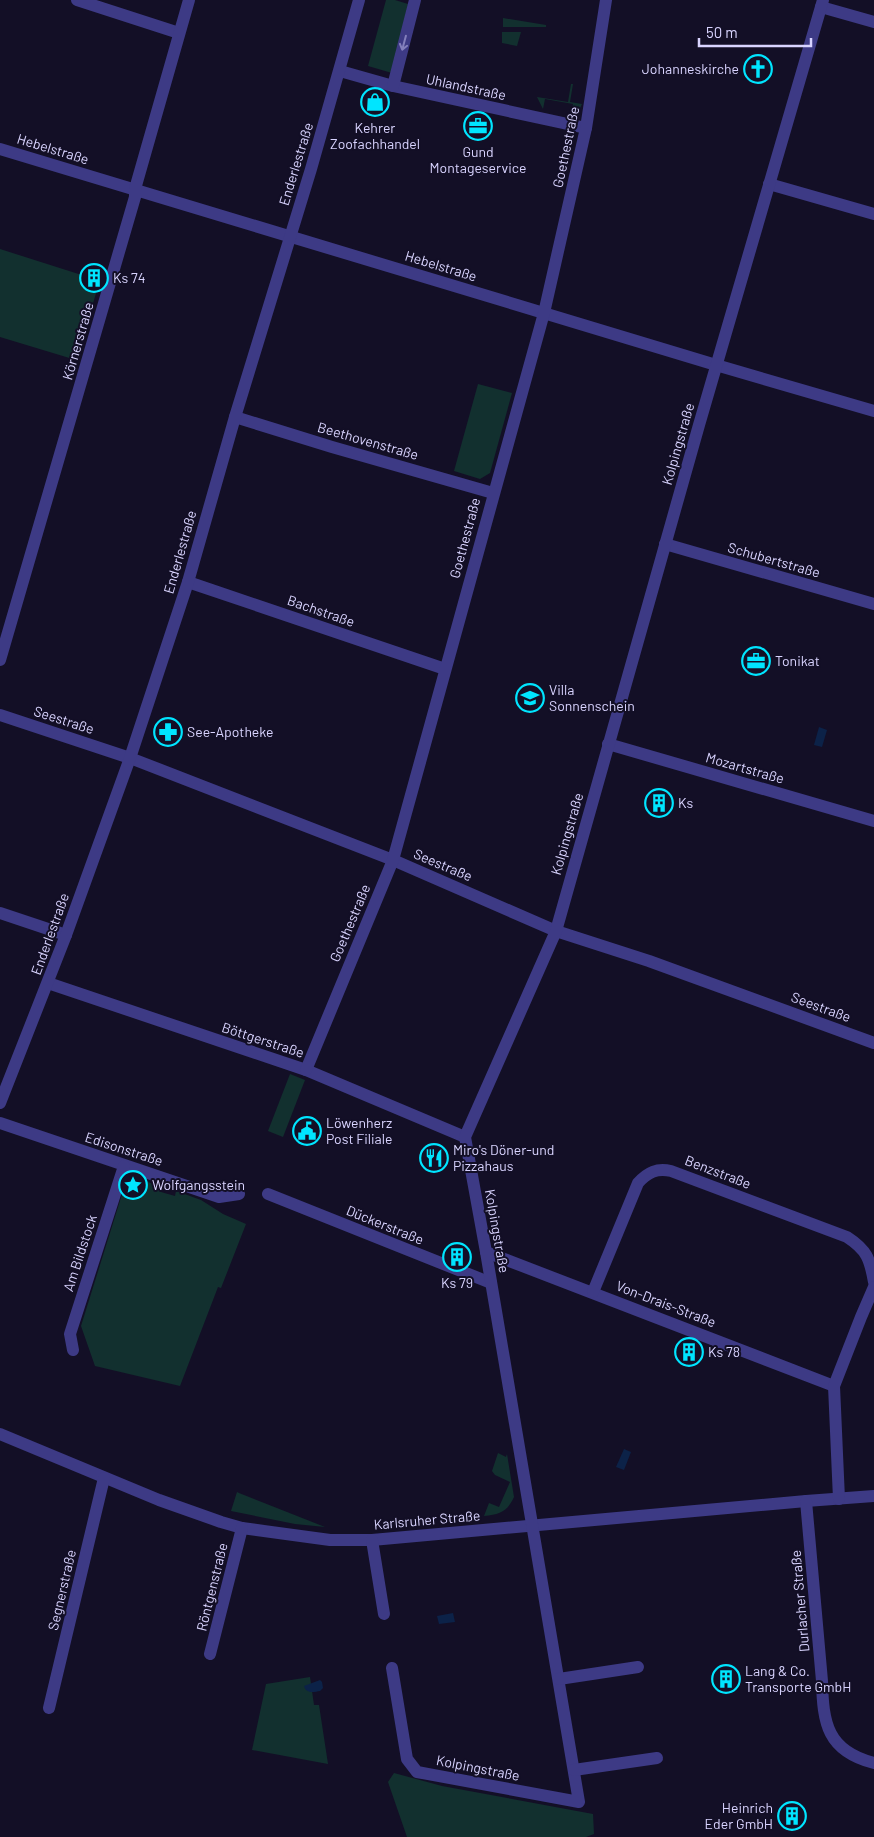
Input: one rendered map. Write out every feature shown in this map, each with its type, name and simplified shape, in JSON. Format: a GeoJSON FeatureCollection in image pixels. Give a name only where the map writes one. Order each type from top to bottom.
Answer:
{"type":"FeatureCollection","features":[{"type":"Feature","properties":{"kind":"street"},"geometry":{"type":"LineString","coordinates":[[77,0],[179,33]]}},
{"type":"Feature","properties":{"kind":"street","name":"Körnerstraße"},"geometry":{"type":"LineString","coordinates":[[0,660],[135,197],[135,189],[189,0]]}},
{"type":"Feature","properties":{"kind":"street","name":"Enderlestraße"},"geometry":{"type":"LineString","coordinates":[[0,1103],[4,1079],[48,983],[66,936],[130,758],[188,582],[235,417],[312,169],[359,0]]}},
{"type":"Feature","properties":{"kind":"street"},"geometry":{"type":"LineString","coordinates":[[393,86],[415,0]]}},
{"type":"Feature","properties":{"kind":"street","name":"Goethestraße"},"geometry":{"type":"LineString","coordinates":[[306,1070],[393,860],[544,312],[586,128],[606,0]]}},
{"type":"Feature","properties":{"kind":"street"},"geometry":{"type":"LineString","coordinates":[[822,4],[874,22]]}},
{"type":"Feature","properties":{"kind":"street","name":"Kolpingstraße"},"geometry":{"type":"LineString","coordinates":[[392,1668],[406,1760],[417,1772],[579,1802],[465,1137],[556,931],[716,365],[822,4]]}},
{"type":"Feature","properties":{"kind":"street","name":"Uhlandstraße"},"geometry":{"type":"LineString","coordinates":[[340,71],[393,86],[586,128]]}},
{"type":"Feature","properties":{"kind":"street","name":"Hebelstraße"},"geometry":{"type":"LineString","coordinates":[[1,153],[135,189],[716,365],[874,410]]}},
{"type":"Feature","properties":{"kind":"street"},"geometry":{"type":"LineString","coordinates":[[769,184],[874,214]]}},
{"type":"Feature","properties":{"kind":"street","name":"Beethovenstraße"},"geometry":{"type":"LineString","coordinates":[[235,417],[493,493]]}},
{"type":"Feature","properties":{"kind":"street","name":"Schubertstraße"},"geometry":{"type":"LineString","coordinates":[[665,544],[874,604]]}},
{"type":"Feature","properties":{"kind":"street","name":"Bachstraße"},"geometry":{"type":"LineString","coordinates":[[188,582],[445,669]]}},
{"type":"Feature","properties":{"kind":"street","name":"Seestraße"},"geometry":{"type":"LineString","coordinates":[[0,715],[130,758],[393,860],[556,931],[649,961],[874,1043]]}},
{"type":"Feature","properties":{"kind":"street","name":"Mozartstraße"},"geometry":{"type":"LineString","coordinates":[[608,744],[874,821]]}},
{"type":"Feature","properties":{"kind":"street"},"geometry":{"type":"LineString","coordinates":[[0,913],[66,936]]}},
{"type":"Feature","properties":{"kind":"street","name":"Böttgerstraße"},"geometry":{"type":"LineString","coordinates":[[48,983],[306,1070],[465,1137]]}},
{"type":"Feature","properties":{"kind":"street","name":"Edisonstraße"},"geometry":{"type":"LineString","coordinates":[[0,1123],[220,1197],[239,1194]]}},
{"type":"Feature","properties":{"kind":"street","name":"Am Bildstock"},"geometry":{"type":"LineString","coordinates":[[73,1350],[70,1334],[124,1166]]}},
{"type":"Feature","properties":{"kind":"street","name":"Benzstraße"},"geometry":{"type":"LineString","coordinates":[[593,1292],[638,1182],[645,1176],[661,1169],[671,1170],[846,1236],[859,1245],[868,1256],[874,1282]]}},
{"type":"Feature","properties":{"kind":"street","name":"Dückerstraße"},"geometry":{"type":"LineString","coordinates":[[268,1194],[491,1283]]}},
{"type":"Feature","properties":{"kind":"street","name":"Von-Drais-Straße"},"geometry":{"type":"LineString","coordinates":[[486,1252],[834,1386]]}},
{"type":"Feature","properties":{"kind":"street"},"geometry":{"type":"LineString","coordinates":[[839,1499],[834,1386],[874,1287]]}},
{"type":"Feature","properties":{"kind":"street","name":"Karlsruher Straße"},"geometry":{"type":"LineString","coordinates":[[0,1434],[189,1512],[242,1528],[330,1540],[372,1540],[874,1496]]}},
{"type":"Feature","properties":{"kind":"street","name":"Segnerstraße"},"geometry":{"type":"LineString","coordinates":[[49,1708],[104,1478]]}},
{"type":"Feature","properties":{"kind":"street","name":"Durlacher Straße"},"geometry":{"type":"LineString","coordinates":[[806,1501],[822,1681],[822,1708],[826,1726],[839,1745],[851,1754],[874,1763]]}},
{"type":"Feature","properties":{"kind":"street","name":"Röntgenstraße"},"geometry":{"type":"LineString","coordinates":[[210,1654],[242,1528]]}},
{"type":"Feature","properties":{"kind":"street"},"geometry":{"type":"LineString","coordinates":[[372,1540],[384,1614]]}},
{"type":"Feature","properties":{"kind":"street"},"geometry":{"type":"LineString","coordinates":[[559,1679],[638,1667]]}},
{"type":"Feature","properties":{"kind":"street"},"geometry":{"type":"LineString","coordinates":[[574,1770],[657,1758]]}},
{"type":"Feature","properties":{"kind":"green space"},"geometry":{"type":"Polygon","coordinates":[[[386,0],[395,0],[408,4],[392,73],[368,66],[386,0]]]}},
{"type":"Feature","properties":{"kind":"green space"},"geometry":{"type":"Polygon","coordinates":[[[503,18],[546,25],[546,27],[503,27],[503,18]]]}},
{"type":"Feature","properties":{"kind":"green space"},"geometry":{"type":"Polygon","coordinates":[[[502,32],[521,32],[517,46],[502,43],[502,32]]]}},
{"type":"Feature","properties":{"kind":"green space"},"geometry":{"type":"Polygon","coordinates":[[[571,84],[573,84],[570,102],[582,104],[577,114],[571,115],[573,104],[545,99],[543,109],[537,97],[568,102],[571,84]]]}},
{"type":"Feature","properties":{"kind":"green space"},"geometry":{"type":"Polygon","coordinates":[[[0,249],[88,277],[86,286],[97,290],[76,360],[0,337],[0,249]]]}},
{"type":"Feature","properties":{"kind":"green space"},"geometry":{"type":"Polygon","coordinates":[[[478,384],[512,393],[490,473],[480,479],[454,471],[478,384]]]}},
{"type":"Feature","properties":{"kind":"green space"},"geometry":{"type":"Polygon","coordinates":[[[290,1074],[305,1080],[283,1137],[268,1131],[290,1074]]]}},
{"type":"Feature","properties":{"kind":"green space"},"geometry":{"type":"Polygon","coordinates":[[[128,1175],[162,1187],[161,1192],[175,1196],[176,1191],[201,1200],[223,1214],[246,1224],[221,1288],[218,1287],[180,1386],[95,1366],[81,1326],[128,1175]]]}},
{"type":"Feature","properties":{"kind":"green space"},"geometry":{"type":"Polygon","coordinates":[[[498,1453],[506,1457],[507,1454],[514,1497],[506,1509],[484,1516],[489,1503],[499,1507],[510,1482],[495,1475],[492,1471],[498,1453]]]}},
{"type":"Feature","properties":{"kind":"green space"},"geometry":{"type":"Polygon","coordinates":[[[237,1492],[325,1527],[295,1524],[231,1511],[237,1492]]]}},
{"type":"Feature","properties":{"kind":"green space"},"geometry":{"type":"Polygon","coordinates":[[[310,1677],[314,1705],[319,1705],[328,1764],[252,1750],[266,1684],[310,1677]]]}},
{"type":"Feature","properties":{"kind":"green space"},"geometry":{"type":"Polygon","coordinates":[[[394,1773],[442,1786],[593,1814],[594,1834],[586,1837],[407,1837],[388,1782],[394,1773]]]}},
{"type":"Feature","properties":{"kind":"water"},"geometry":{"type":"Polygon","coordinates":[[[819,727],[827,730],[822,747],[814,745],[819,727]]]}},
{"type":"Feature","properties":{"kind":"water"},"geometry":{"type":"Polygon","coordinates":[[[624,1449],[631,1452],[624,1470],[616,1467],[624,1449]]]}},
{"type":"Feature","properties":{"kind":"water"},"geometry":{"type":"Polygon","coordinates":[[[453,1613],[455,1622],[439,1624],[437,1616],[453,1613]]]}},
{"type":"Feature","properties":{"kind":"water"},"geometry":{"type":"Polygon","coordinates":[[[320,1680],[323,1688],[320,1691],[310,1692],[305,1689],[304,1686],[320,1680]]]}},
{"type":"Feature","properties":{"kind":"place","name":"Johanneskirche"},"geometry":{"type":"Point","coordinates":[758,69]}},
{"type":"Feature","properties":{"kind":"place","name":"Kehrer Zoofachhandel"},"geometry":{"type":"Point","coordinates":[375,102]}},
{"type":"Feature","properties":{"kind":"place","name":"Gund Montageservice"},"geometry":{"type":"Point","coordinates":[478,126]}},
{"type":"Feature","properties":{"kind":"place","name":"Ks 74"},"geometry":{"type":"Point","coordinates":[94,278]}},
{"type":"Feature","properties":{"kind":"place","name":"Tonikat"},"geometry":{"type":"Point","coordinates":[756,661]}},
{"type":"Feature","properties":{"kind":"place","name":"Villa Sonnenschein"},"geometry":{"type":"Point","coordinates":[530,698]}},
{"type":"Feature","properties":{"kind":"place","name":"See-Apotheke"},"geometry":{"type":"Point","coordinates":[168,732]}},
{"type":"Feature","properties":{"kind":"place","name":"Ks"},"geometry":{"type":"Point","coordinates":[659,803]}},
{"type":"Feature","properties":{"kind":"place","name":"Löwenherz Post Filiale"},"geometry":{"type":"Point","coordinates":[307,1131]}},
{"type":"Feature","properties":{"kind":"place","name":"Miro's Döner-und Pizzahaus"},"geometry":{"type":"Point","coordinates":[434,1158]}},
{"type":"Feature","properties":{"kind":"place","name":"Wolfgangsstein"},"geometry":{"type":"Point","coordinates":[133,1185]}},
{"type":"Feature","properties":{"kind":"place","name":"Ks 79"},"geometry":{"type":"Point","coordinates":[457,1257]}},
{"type":"Feature","properties":{"kind":"place","name":"Ks 78"},"geometry":{"type":"Point","coordinates":[689,1352]}},
{"type":"Feature","properties":{"kind":"place","name":"Lang & Co. Transporte GmbH"},"geometry":{"type":"Point","coordinates":[726,1679]}},
{"type":"Feature","properties":{"kind":"place","name":"Heinrich Eder GmbH"},"geometry":{"type":"Point","coordinates":[792,1816]}}]}
